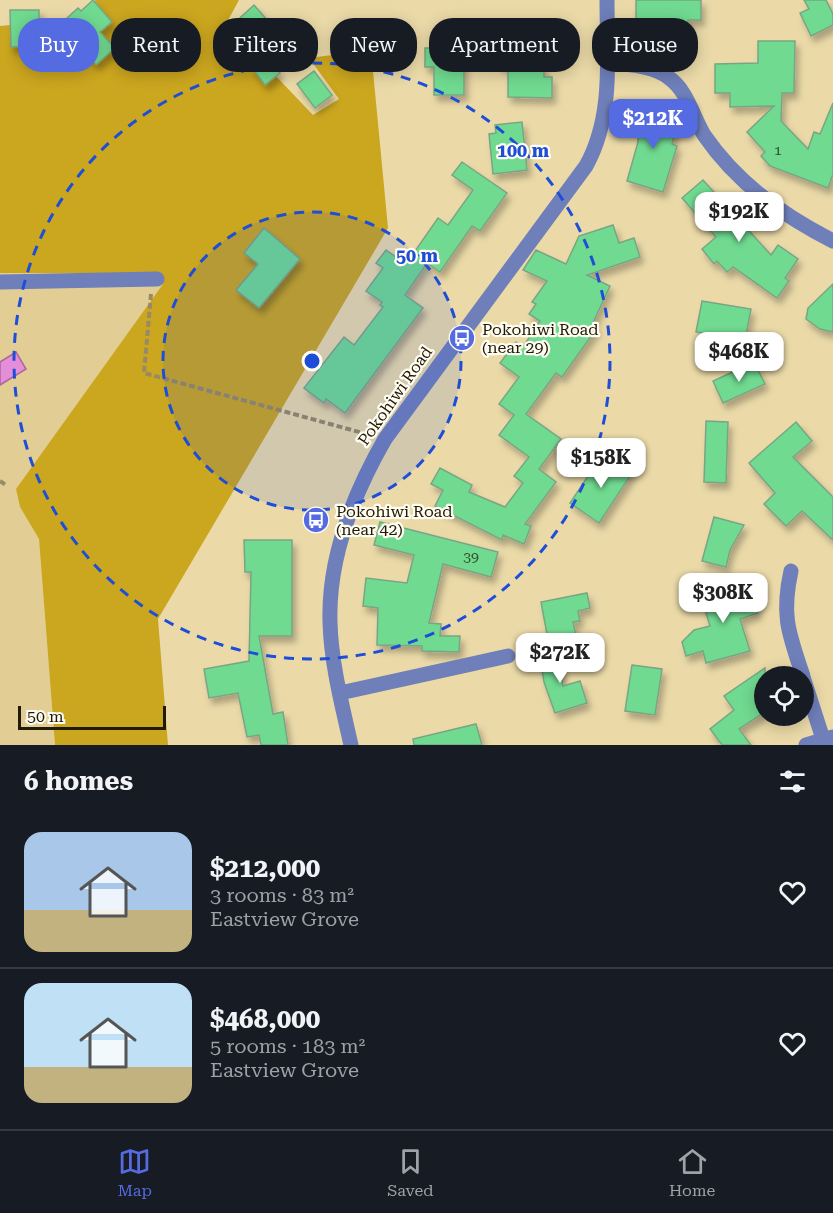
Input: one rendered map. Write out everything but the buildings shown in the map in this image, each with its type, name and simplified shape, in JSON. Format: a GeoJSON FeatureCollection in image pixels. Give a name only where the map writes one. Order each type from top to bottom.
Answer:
{"type":"FeatureCollection","features":[{"type":"Feature","properties":{"kind":"street","name":"Pokohiwi Road"},"geometry":{"type":"LineString","coordinates":[[607,0],[607,18]]}},
{"type":"Feature","properties":{"kind":"street","name":"Pokohiwi Road"},"geometry":{"type":"LineString","coordinates":[[351,745],[340,693],[330,622],[333,575],[349,517],[367,470],[385,439],[586,166],[598,145],[602,128],[606,72]]}},
{"type":"Feature","properties":{"kind":"street"},"geometry":{"type":"LineString","coordinates":[[659,72],[675,82],[691,107],[703,133],[740,177],[779,212],[833,241]]}},
{"type":"Feature","properties":{"kind":"street"},"geometry":{"type":"LineString","coordinates":[[0,282],[155,282]]}},
{"type":"Feature","properties":{"kind":"street"},"geometry":{"type":"LineString","coordinates":[[791,571],[785,602],[785,616],[800,666]]}},
{"type":"Feature","properties":{"kind":"street"},"geometry":{"type":"LineString","coordinates":[[340,693],[508,656]]}},
{"type":"Feature","properties":{"kind":"street"},"geometry":{"type":"LineString","coordinates":[[806,745],[828,738],[814,704]]}},
{"type":"Feature","properties":{"kind":"path"},"geometry":{"type":"LineString","coordinates":[[155,282],[144,373],[385,439]]}},
{"type":"Feature","properties":{"kind":"path"},"geometry":{"type":"LineString","coordinates":[[0,481],[6,485]]}},
{"type":"Feature","properties":{"kind":"shaded area"},"geometry":{"type":"Polygon","coordinates":[[[95,0],[239,0],[229,18],[213,18],[213,72],[272,72],[313,115],[339,99],[318,70],[318,57],[330,55],[330,72],[373,72],[388,228],[158,619],[168,745],[55,745],[39,539],[20,507],[16,489],[163,284],[149,273],[0,273],[0,26],[18,24],[18,72],[99,72],[99,18],[85,18],[96,17],[95,0]]]}},
{"type":"Feature","properties":{"kind":"shaded area"},"geometry":{"type":"Polygon","coordinates":[[[0,273],[149,273],[163,284],[16,489],[20,507],[39,539],[55,745],[0,745],[0,273]]]}},
{"type":"Feature","properties":{"kind":"shaded area"},"geometry":{"type":"Polygon","coordinates":[[[16,352],[26,369],[0,385],[0,362],[16,352]]]}},
{"type":"Feature","properties":{"kind":"place","name":"Pokohiwi Road (near 29)"},"geometry":{"type":"Point","coordinates":[462,338]}},
{"type":"Feature","properties":{"kind":"place","name":"Pokohiwi Road (near 42)"},"geometry":{"type":"Point","coordinates":[316,520]}}]}
